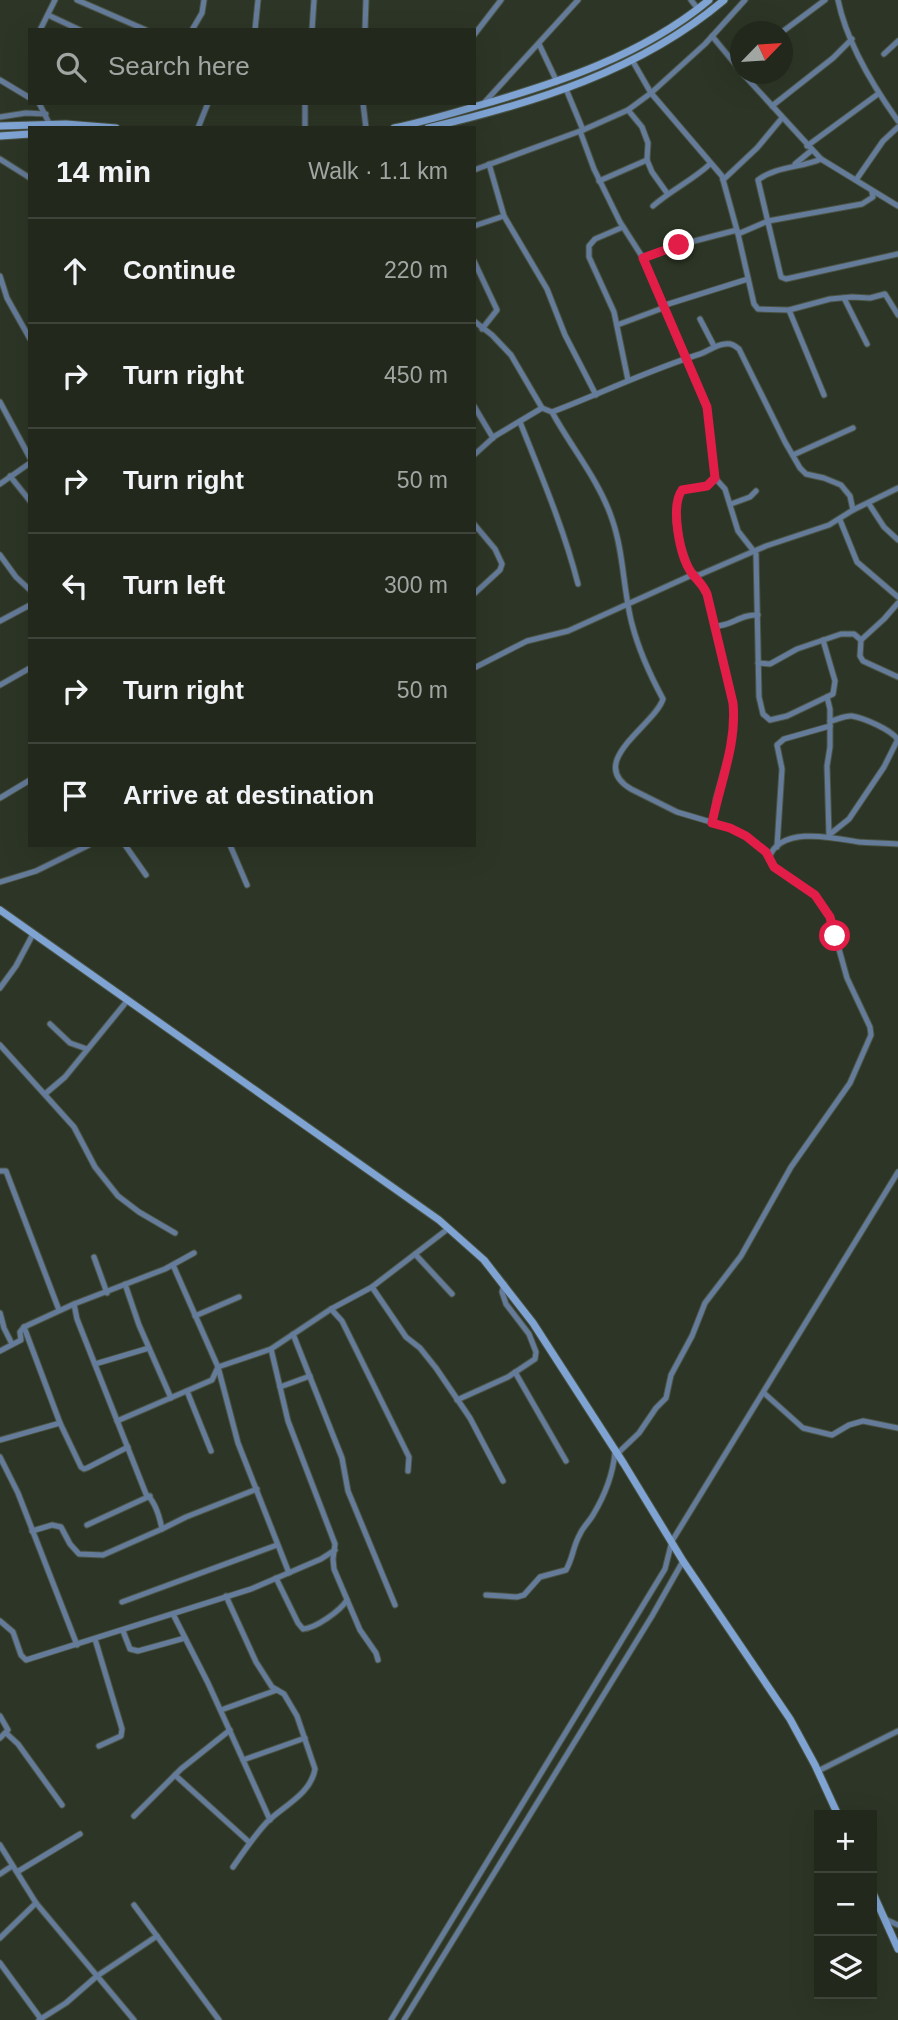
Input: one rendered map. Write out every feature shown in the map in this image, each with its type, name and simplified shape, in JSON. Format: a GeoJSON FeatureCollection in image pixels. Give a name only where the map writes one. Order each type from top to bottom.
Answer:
{"type":"FeatureCollection","features":[{"type":"Feature","properties":{"kind":"main road"},"geometry":{"type":"LineString","coordinates":[[401,126],[557,82],[602,64],[709,0]]}},
{"type":"Feature","properties":{"kind":"main road"},"geometry":{"type":"LineString","coordinates":[[436,126],[566,89],[632,60],[686,29],[724,0]]}},
{"type":"Feature","properties":{"kind":"main road"},"geometry":{"type":"LineString","coordinates":[[0,126],[72,126]]}},
{"type":"Feature","properties":{"kind":"main road"},"geometry":{"type":"LineString","coordinates":[[0,136],[28,134]]}},
{"type":"Feature","properties":{"kind":"main road"},"geometry":{"type":"LineString","coordinates":[[0,910],[449,1228],[484,1260],[540,1334],[624,1464],[682,1561],[790,1719],[836,1810]]}},
{"type":"Feature","properties":{"kind":"main road"},"geometry":{"type":"LineString","coordinates":[[877,1903],[898,1949]]}},
{"type":"Feature","properties":{"kind":"street"},"geometry":{"type":"LineString","coordinates":[[41,28],[55,0]]}},
{"type":"Feature","properties":{"kind":"street"},"geometry":{"type":"LineString","coordinates":[[77,0],[141,28]]}},
{"type":"Feature","properties":{"kind":"street"},"geometry":{"type":"LineString","coordinates":[[195,28],[204,0]]}},
{"type":"Feature","properties":{"kind":"street"},"geometry":{"type":"LineString","coordinates":[[256,28],[258,0]]}},
{"type":"Feature","properties":{"kind":"street"},"geometry":{"type":"LineString","coordinates":[[312,28],[314,0]]}},
{"type":"Feature","properties":{"kind":"street"},"geometry":{"type":"LineString","coordinates":[[365,28],[366,0]]}},
{"type":"Feature","properties":{"kind":"street"},"geometry":{"type":"LineString","coordinates":[[476,32],[501,0]]}},
{"type":"Feature","properties":{"kind":"street"},"geometry":{"type":"LineString","coordinates":[[566,0],[572,7]]}},
{"type":"Feature","properties":{"kind":"street"},"geometry":{"type":"LineString","coordinates":[[483,104],[578,0]]}},
{"type":"Feature","properties":{"kind":"street"},"geometry":{"type":"LineString","coordinates":[[691,0],[698,9]]}},
{"type":"Feature","properties":{"kind":"street"},"geometry":{"type":"LineString","coordinates":[[476,169],[628,110],[651,93],[712,36],[744,0]]}},
{"type":"Feature","properties":{"kind":"street"},"geometry":{"type":"LineString","coordinates":[[793,23],[823,0]]}},
{"type":"Feature","properties":{"kind":"street"},"geometry":{"type":"LineString","coordinates":[[838,0],[852,39],[878,94],[898,121]]}},
{"type":"Feature","properties":{"kind":"street"},"geometry":{"type":"LineString","coordinates":[[48,15],[76,28]]}},
{"type":"Feature","properties":{"kind":"street"},"geometry":{"type":"LineString","coordinates":[[712,36],[730,57]]}},
{"type":"Feature","properties":{"kind":"street"},"geometry":{"type":"LineString","coordinates":[[772,106],[833,58],[852,39]]}},
{"type":"Feature","properties":{"kind":"street"},"geometry":{"type":"LineString","coordinates":[[884,54],[898,41]]}},
{"type":"Feature","properties":{"kind":"street"},"geometry":{"type":"LineString","coordinates":[[539,44],[557,82]]}},
{"type":"Feature","properties":{"kind":"street"},"geometry":{"type":"LineString","coordinates":[[632,60],[651,93],[723,180],[754,304],[758,309],[789,310],[844,298],[870,298],[885,294],[898,315]]}},
{"type":"Feature","properties":{"kind":"street"},"geometry":{"type":"LineString","coordinates":[[0,80],[28,97]]}},
{"type":"Feature","properties":{"kind":"street"},"geometry":{"type":"LineString","coordinates":[[753,84],[821,159],[898,206]]}},
{"type":"Feature","properties":{"kind":"street"},"geometry":{"type":"LineString","coordinates":[[566,89],[582,130],[586,152],[620,226],[643,258],[707,407],[715,478],[725,489],[738,531],[755,551],[759,698],[763,714],[770,720],[778,720],[833,694],[835,681],[823,640]]}},
{"type":"Feature","properties":{"kind":"street"},"geometry":{"type":"LineString","coordinates":[[794,165],[809,148],[878,94]]}},
{"type":"Feature","properties":{"kind":"street"},"geometry":{"type":"LineString","coordinates":[[40,105],[50,125]]}},
{"type":"Feature","properties":{"kind":"street"},"geometry":{"type":"LineString","coordinates":[[199,126],[207,105]]}},
{"type":"Feature","properties":{"kind":"street"},"geometry":{"type":"LineString","coordinates":[[305,105],[306,126]]}},
{"type":"Feature","properties":{"kind":"street"},"geometry":{"type":"LineString","coordinates":[[363,105],[366,126]]}},
{"type":"Feature","properties":{"kind":"street"},"geometry":{"type":"LineString","coordinates":[[628,110],[642,127],[648,143],[648,160],[652,172],[667,193]]}},
{"type":"Feature","properties":{"kind":"street"},"geometry":{"type":"LineString","coordinates":[[0,117],[26,113],[46,114]]}},
{"type":"Feature","properties":{"kind":"street"},"geometry":{"type":"LineString","coordinates":[[723,180],[757,148],[782,118]]}},
{"type":"Feature","properties":{"kind":"street"},"geometry":{"type":"LineString","coordinates":[[856,180],[883,141],[896,132]]}},
{"type":"Feature","properties":{"kind":"street"},"geometry":{"type":"LineString","coordinates":[[0,159],[28,177]]}},
{"type":"Feature","properties":{"kind":"street"},"geometry":{"type":"LineString","coordinates":[[821,159],[808,165],[794,165],[758,180],[780,277],[786,279],[898,254]]}},
{"type":"Feature","properties":{"kind":"street"},"geometry":{"type":"LineString","coordinates":[[599,181],[648,160]]}},
{"type":"Feature","properties":{"kind":"street"},"geometry":{"type":"LineString","coordinates":[[489,164],[504,216],[547,289],[569,343],[596,395]]}},
{"type":"Feature","properties":{"kind":"street"},"geometry":{"type":"LineString","coordinates":[[653,206],[667,193],[683,185],[710,164]]}},
{"type":"Feature","properties":{"kind":"street"},"geometry":{"type":"LineString","coordinates":[[643,258],[768,221],[853,206],[870,200],[872,192]]}},
{"type":"Feature","properties":{"kind":"street"},"geometry":{"type":"LineString","coordinates":[[476,225],[504,216]]}},
{"type":"Feature","properties":{"kind":"street"},"geometry":{"type":"LineString","coordinates":[[620,226],[595,239],[589,251],[617,325],[628,380]]}},
{"type":"Feature","properties":{"kind":"street"},"geometry":{"type":"LineString","coordinates":[[476,265],[497,310],[477,326],[492,334],[511,355],[542,408],[552,412],[612,518],[625,576],[631,622],[648,671],[663,699],[653,715],[621,748],[616,762],[619,778],[624,785],[677,812],[738,832],[769,854],[774,867],[822,902],[830,917],[847,978],[870,1027],[871,1035],[850,1083],[791,1167],[741,1256],[705,1303],[692,1336],[671,1375],[666,1398],[639,1433],[616,1453],[614,1468],[593,1516],[579,1534],[573,1558],[566,1570],[540,1577],[524,1595],[486,1595]]}},
{"type":"Feature","properties":{"kind":"street"},"geometry":{"type":"LineString","coordinates":[[0,276],[7,298],[28,335]]}},
{"type":"Feature","properties":{"kind":"street"},"geometry":{"type":"LineString","coordinates":[[617,325],[748,279]]}},
{"type":"Feature","properties":{"kind":"street"},"geometry":{"type":"LineString","coordinates":[[844,298],[866,344]]}},
{"type":"Feature","properties":{"kind":"street"},"geometry":{"type":"LineString","coordinates":[[789,310],[824,394]]}},
{"type":"Feature","properties":{"kind":"street"},"geometry":{"type":"LineString","coordinates":[[700,319],[714,346]]}},
{"type":"Feature","properties":{"kind":"street"},"geometry":{"type":"LineString","coordinates":[[552,412],[628,380],[704,353],[714,346],[728,343],[739,349],[793,455],[806,474],[841,485],[850,496],[853,510]]}},
{"type":"Feature","properties":{"kind":"street"},"geometry":{"type":"LineString","coordinates":[[0,402],[28,457]]}},
{"type":"Feature","properties":{"kind":"street"},"geometry":{"type":"LineString","coordinates":[[476,453],[493,438],[542,408]]}},
{"type":"Feature","properties":{"kind":"street"},"geometry":{"type":"LineString","coordinates":[[476,409],[493,438]]}},
{"type":"Feature","properties":{"kind":"street"},"geometry":{"type":"LineString","coordinates":[[520,422],[558,515],[578,584]]}},
{"type":"Feature","properties":{"kind":"street"},"geometry":{"type":"LineString","coordinates":[[793,455],[853,428]]}},
{"type":"Feature","properties":{"kind":"street"},"geometry":{"type":"LineString","coordinates":[[0,484],[28,462]]}},
{"type":"Feature","properties":{"kind":"street"},"geometry":{"type":"LineString","coordinates":[[10,476],[28,498]]}},
{"type":"Feature","properties":{"kind":"street"},"geometry":{"type":"LineString","coordinates":[[712,823],[731,745],[734,716],[716,626],[704,586],[694,575],[680,544],[677,515],[678,497],[682,490],[707,486],[715,478]]}},
{"type":"Feature","properties":{"kind":"street"},"geometry":{"type":"LineString","coordinates":[[476,667],[527,641],[562,634],[694,575],[840,520],[853,510],[898,488]]}},
{"type":"Feature","properties":{"kind":"street"},"geometry":{"type":"LineString","coordinates":[[731,504],[750,497],[756,491]]}},
{"type":"Feature","properties":{"kind":"street"},"geometry":{"type":"LineString","coordinates":[[869,504],[884,527],[898,540]]}},
{"type":"Feature","properties":{"kind":"street"},"geometry":{"type":"LineString","coordinates":[[840,520],[857,562],[898,597]]}},
{"type":"Feature","properties":{"kind":"street"},"geometry":{"type":"LineString","coordinates":[[476,526],[495,549],[502,564],[476,592]]}},
{"type":"Feature","properties":{"kind":"street"},"geometry":{"type":"LineString","coordinates":[[0,555],[28,588]]}},
{"type":"Feature","properties":{"kind":"street"},"geometry":{"type":"LineString","coordinates":[[898,603],[884,620],[861,640],[861,659],[898,677]]}},
{"type":"Feature","properties":{"kind":"street"},"geometry":{"type":"LineString","coordinates":[[0,621],[28,606]]}},
{"type":"Feature","properties":{"kind":"street"},"geometry":{"type":"LineString","coordinates":[[716,626],[743,616],[758,615]]}},
{"type":"Feature","properties":{"kind":"street"},"geometry":{"type":"LineString","coordinates":[[758,663],[770,664],[797,649],[850,633],[861,640]]}},
{"type":"Feature","properties":{"kind":"street"},"geometry":{"type":"LineString","coordinates":[[0,685],[28,669]]}},
{"type":"Feature","properties":{"kind":"street"},"geometry":{"type":"LineString","coordinates":[[827,697],[830,704],[827,766],[829,835]]}},
{"type":"Feature","properties":{"kind":"street"},"geometry":{"type":"LineString","coordinates":[[777,847],[782,769],[777,745],[784,739],[854,716],[897,736],[880,773],[849,819],[829,835]]}},
{"type":"Feature","properties":{"kind":"street"},"geometry":{"type":"LineString","coordinates":[[0,798],[28,781]]}},
{"type":"Feature","properties":{"kind":"street"},"geometry":{"type":"LineString","coordinates":[[769,854],[794,838],[829,835],[863,842],[898,844]]}},
{"type":"Feature","properties":{"kind":"street"},"geometry":{"type":"LineString","coordinates":[[0,882],[36,871],[85,847]]}},
{"type":"Feature","properties":{"kind":"street"},"geometry":{"type":"LineString","coordinates":[[126,847],[146,875]]}},
{"type":"Feature","properties":{"kind":"street"},"geometry":{"type":"LineString","coordinates":[[231,847],[247,885]]}},
{"type":"Feature","properties":{"kind":"street"},"geometry":{"type":"LineString","coordinates":[[0,988],[16,966],[33,934]]}},
{"type":"Feature","properties":{"kind":"street"},"geometry":{"type":"LineString","coordinates":[[45,1094],[65,1077],[127,1001]]}},
{"type":"Feature","properties":{"kind":"street"},"geometry":{"type":"LineString","coordinates":[[50,1024],[71,1043],[87,1049]]}},
{"type":"Feature","properties":{"kind":"street"},"geometry":{"type":"LineString","coordinates":[[0,1045],[74,1127],[95,1167],[118,1196],[175,1233]]}},
{"type":"Feature","properties":{"kind":"street"},"geometry":{"type":"LineString","coordinates":[[0,1171],[6,1171],[59,1310]]}},
{"type":"Feature","properties":{"kind":"street"},"geometry":{"type":"LineString","coordinates":[[391,2020],[665,1569],[672,1541],[898,1172]]}},
{"type":"Feature","properties":{"kind":"street"},"geometry":{"type":"LineString","coordinates":[[117,1421],[212,1380],[218,1367],[271,1349],[331,1309],[372,1287],[449,1228]]}},
{"type":"Feature","properties":{"kind":"street"},"geometry":{"type":"LineString","coordinates":[[0,1351],[21,1340],[20,1332],[24,1327],[59,1310],[173,1265],[194,1253]]}},
{"type":"Feature","properties":{"kind":"street"},"geometry":{"type":"LineString","coordinates":[[415,1255],[452,1294]]}},
{"type":"Feature","properties":{"kind":"street"},"geometry":{"type":"LineString","coordinates":[[94,1258],[107,1293]]}},
{"type":"Feature","properties":{"kind":"street"},"geometry":{"type":"LineString","coordinates":[[173,1265],[218,1367],[232,1424],[289,1573]]}},
{"type":"Feature","properties":{"kind":"street"},"geometry":{"type":"LineString","coordinates":[[125,1284],[171,1398]]}},
{"type":"Feature","properties":{"kind":"street"},"geometry":{"type":"LineString","coordinates":[[457,1400],[516,1373],[533,1362],[536,1352],[525,1327],[514,1318],[506,1304],[502,1292],[504,1284]]}},
{"type":"Feature","properties":{"kind":"street"},"geometry":{"type":"LineString","coordinates":[[372,1287],[406,1337],[428,1357],[470,1418],[503,1481]]}},
{"type":"Feature","properties":{"kind":"street"},"geometry":{"type":"LineString","coordinates":[[195,1316],[239,1297]]}},
{"type":"Feature","properties":{"kind":"street"},"geometry":{"type":"LineString","coordinates":[[74,1304],[117,1421],[162,1529]]}},
{"type":"Feature","properties":{"kind":"street"},"geometry":{"type":"LineString","coordinates":[[331,1309],[342,1321],[409,1457],[408,1471]]}},
{"type":"Feature","properties":{"kind":"street"},"geometry":{"type":"LineString","coordinates":[[0,1313],[12,1344]]}},
{"type":"Feature","properties":{"kind":"street"},"geometry":{"type":"LineString","coordinates":[[24,1327],[60,1423],[84,1469],[128,1447]]}},
{"type":"Feature","properties":{"kind":"street"},"geometry":{"type":"LineString","coordinates":[[293,1334],[342,1458],[348,1491],[395,1605]]}},
{"type":"Feature","properties":{"kind":"street"},"geometry":{"type":"LineString","coordinates":[[95,1364],[149,1348]]}},
{"type":"Feature","properties":{"kind":"street"},"geometry":{"type":"LineString","coordinates":[[271,1349],[288,1421],[335,1544],[332,1559],[334,1569],[360,1630],[376,1653],[377,1660]]}},
{"type":"Feature","properties":{"kind":"street"},"geometry":{"type":"LineString","coordinates":[[516,1373],[566,1461]]}},
{"type":"Feature","properties":{"kind":"street"},"geometry":{"type":"LineString","coordinates":[[280,1387],[310,1376]]}},
{"type":"Feature","properties":{"kind":"street"},"geometry":{"type":"LineString","coordinates":[[187,1391],[211,1451]]}},
{"type":"Feature","properties":{"kind":"street"},"geometry":{"type":"LineString","coordinates":[[764,1393],[803,1428],[832,1435],[855,1422],[863,1421],[898,1428]]}},
{"type":"Feature","properties":{"kind":"street"},"geometry":{"type":"LineString","coordinates":[[0,1440],[60,1423]]}},
{"type":"Feature","properties":{"kind":"street"},"geometry":{"type":"LineString","coordinates":[[0,1457],[18,1493],[77,1645]]}},
{"type":"Feature","properties":{"kind":"street"},"geometry":{"type":"LineString","coordinates":[[614,1468],[624,1464]]}},
{"type":"Feature","properties":{"kind":"street"},"geometry":{"type":"LineString","coordinates":[[32,1531],[52,1525],[61,1527],[79,1554],[103,1555],[257,1489]]}},
{"type":"Feature","properties":{"kind":"street"},"geometry":{"type":"LineString","coordinates":[[87,1525],[150,1496]]}},
{"type":"Feature","properties":{"kind":"street"},"geometry":{"type":"LineString","coordinates":[[122,1602],[277,1545]]}},
{"type":"Feature","properties":{"kind":"street"},"geometry":{"type":"LineString","coordinates":[[0,1620],[13,1632],[21,1655],[26,1660],[226,1596],[289,1573],[335,1550]]}},
{"type":"Feature","properties":{"kind":"street"},"geometry":{"type":"LineString","coordinates":[[404,2020],[652,1616],[682,1561]]}},
{"type":"Feature","properties":{"kind":"street"},"geometry":{"type":"LineString","coordinates":[[276,1578],[303,1629],[309,1629],[339,1611],[347,1600]]}},
{"type":"Feature","properties":{"kind":"street"},"geometry":{"type":"LineString","coordinates":[[226,1596],[256,1662],[272,1687],[282,1692],[287,1699],[305,1738],[315,1769],[309,1786],[270,1819],[249,1842],[233,1867]]}},
{"type":"Feature","properties":{"kind":"street"},"geometry":{"type":"LineString","coordinates":[[640,1609],[652,1616]]}},
{"type":"Feature","properties":{"kind":"street"},"geometry":{"type":"LineString","coordinates":[[173,1614],[270,1819]]}},
{"type":"Feature","properties":{"kind":"street"},"geometry":{"type":"LineString","coordinates":[[122,1631],[130,1649],[138,1651],[185,1638]]}},
{"type":"Feature","properties":{"kind":"street"},"geometry":{"type":"LineString","coordinates":[[95,1639],[122,1729],[121,1736],[99,1746]]}},
{"type":"Feature","properties":{"kind":"street"},"geometry":{"type":"LineString","coordinates":[[220,1710],[276,1690]]}},
{"type":"Feature","properties":{"kind":"street"},"geometry":{"type":"LineString","coordinates":[[0,1716],[8,1727],[0,1738]]}},
{"type":"Feature","properties":{"kind":"street"},"geometry":{"type":"LineString","coordinates":[[134,1816],[175,1775],[230,1730]]}},
{"type":"Feature","properties":{"kind":"street"},"geometry":{"type":"LineString","coordinates":[[818,1772],[898,1731]]}},
{"type":"Feature","properties":{"kind":"street"},"geometry":{"type":"LineString","coordinates":[[6,1733],[18,1744],[62,1805]]}},
{"type":"Feature","properties":{"kind":"street"},"geometry":{"type":"LineString","coordinates":[[243,1760],[305,1738]]}},
{"type":"Feature","properties":{"kind":"street"},"geometry":{"type":"LineString","coordinates":[[175,1775],[249,1842]]}},
{"type":"Feature","properties":{"kind":"street"},"geometry":{"type":"LineString","coordinates":[[17,1872],[80,1834]]}},
{"type":"Feature","properties":{"kind":"street"},"geometry":{"type":"LineString","coordinates":[[0,1845],[36,1903],[134,2020]]}},
{"type":"Feature","properties":{"kind":"street"},"geometry":{"type":"LineString","coordinates":[[0,1874],[12,1866]]}},
{"type":"Feature","properties":{"kind":"street"},"geometry":{"type":"LineString","coordinates":[[0,1938],[36,1903]]}},
{"type":"Feature","properties":{"kind":"street"},"geometry":{"type":"LineString","coordinates":[[134,1905],[219,2020]]}},
{"type":"Feature","properties":{"kind":"street"},"geometry":{"type":"LineString","coordinates":[[884,1919],[898,1924]]}},
{"type":"Feature","properties":{"kind":"street"},"geometry":{"type":"LineString","coordinates":[[0,1963],[40,2019],[157,1936]]}},
{"type":"Feature","properties":{"kind":"route"},"geometry":{"type":"LineString","coordinates":[[679,245],[643,258],[707,407],[709,418],[715,478],[707,486],[682,490],[678,497],[677,515],[680,544],[685,558],[692,575],[701,580],[707,594],[733,703],[731,745],[712,823],[746,836],[766,852],[774,867],[815,895],[830,917],[835,936]]}}]}
